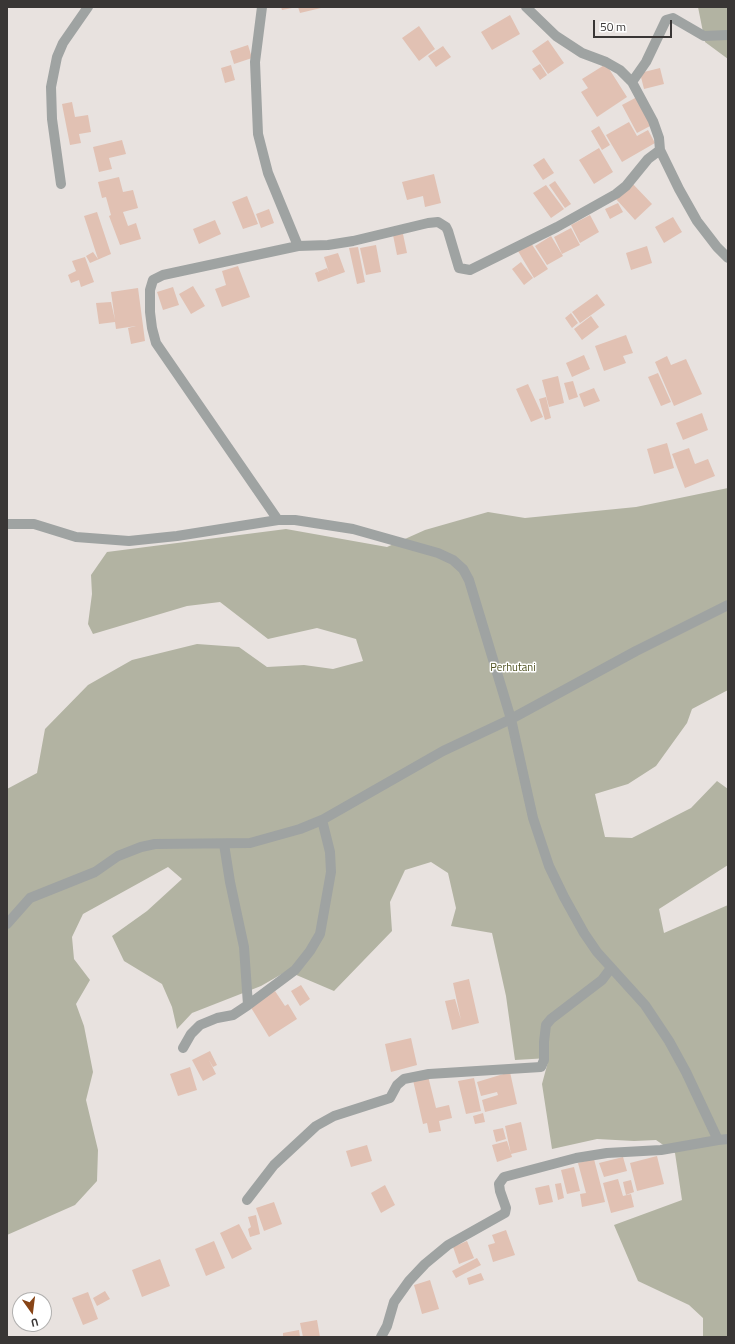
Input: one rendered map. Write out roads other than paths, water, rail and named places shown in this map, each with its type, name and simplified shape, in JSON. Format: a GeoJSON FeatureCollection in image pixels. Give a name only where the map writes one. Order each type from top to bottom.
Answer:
{"type":"FeatureCollection","features":[{"type":"Feature","properties":{"kind":"street"},"geometry":{"type":"LineString","coordinates":[[62,184],[52,119],[51,87],[57,58],[63,43],[88,7]]}},
{"type":"Feature","properties":{"kind":"street"},"geometry":{"type":"LineString","coordinates":[[262,7],[255,62],[258,134],[268,173],[298,246]]}},
{"type":"Feature","properties":{"kind":"street"},"geometry":{"type":"LineString","coordinates":[[526,7],[560,39],[582,53],[606,62],[620,70],[632,82],[653,121],[659,138],[660,150],[697,220],[717,247],[728,258]]}},
{"type":"Feature","properties":{"kind":"street"},"geometry":{"type":"LineString","coordinates":[[632,82],[646,62],[666,20],[673,18],[704,36],[728,34]]}},
{"type":"Feature","properties":{"kind":"street"},"geometry":{"type":"LineString","coordinates":[[278,520],[156,343],[152,328],[150,290],[153,280],[163,275],[298,246],[347,242],[438,222],[446,227],[448,231],[459,268],[470,270],[557,227],[616,194],[626,186],[648,159],[660,150]]}},
{"type":"Feature","properties":{"kind":"street"},"geometry":{"type":"LineString","coordinates":[[7,524],[34,524],[76,537],[129,541],[177,536],[278,520],[322,523],[353,529],[438,553],[453,560],[463,569],[469,580],[511,719],[533,818],[549,866],[584,933],[611,968],[646,1005],[686,1072],[718,1140]]}},
{"type":"Feature","properties":{"kind":"street"},"geometry":{"type":"LineString","coordinates":[[7,924],[30,898],[95,872],[118,856],[141,847],[155,844],[250,843],[278,836],[322,820],[443,751],[511,719],[728,605]]}},
{"type":"Feature","properties":{"kind":"street"},"geometry":{"type":"LineString","coordinates":[[183,1048],[191,1034],[200,1025],[217,1018],[233,1015],[248,1005],[295,970],[310,951],[320,934],[331,872],[330,852],[322,820]]}},
{"type":"Feature","properties":{"kind":"street"},"geometry":{"type":"LineString","coordinates":[[224,844],[230,882],[244,947],[248,1005]]}},
{"type":"Feature","properties":{"kind":"street"},"geometry":{"type":"LineString","coordinates":[[248,1200],[274,1165],[316,1126],[334,1116],[390,1098],[397,1085],[404,1079],[428,1074],[541,1067],[544,1060],[546,1026],[551,1019],[602,980],[611,968]]}},
{"type":"Feature","properties":{"kind":"street"},"geometry":{"type":"LineString","coordinates":[[381,1337],[387,1326],[394,1302],[409,1281],[425,1264],[448,1245],[505,1213],[506,1208],[499,1184],[504,1177],[576,1158],[607,1153],[661,1150],[728,1139]]}},
{"type":"Feature","properties":{"kind":"park label","name":"Perhutani"},"geometry":{"type":"Point","coordinates":[513,668]}}]}
